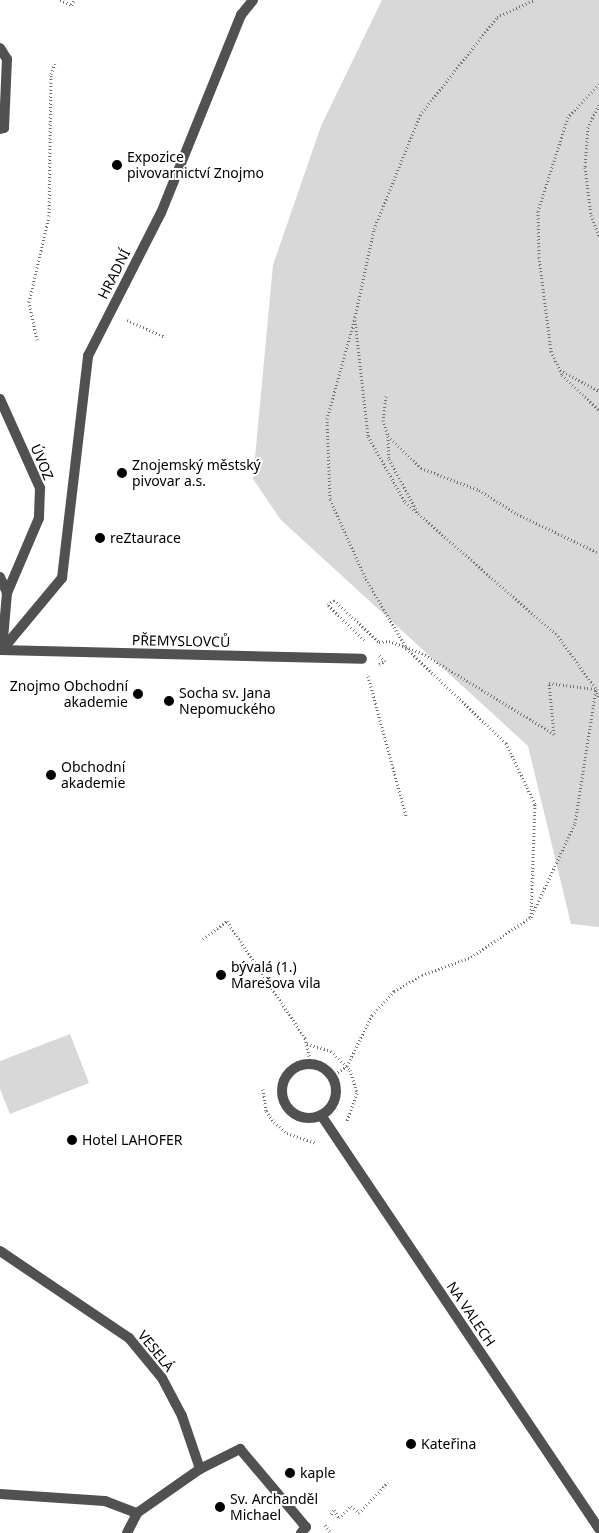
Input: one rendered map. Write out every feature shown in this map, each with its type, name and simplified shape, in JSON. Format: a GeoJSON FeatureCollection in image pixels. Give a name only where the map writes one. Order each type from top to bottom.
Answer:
{"type":"FeatureCollection","features":[{"type":"Feature","properties":{"kind":"street","name":"HRADNÍ"},"geometry":{"type":"LineString","coordinates":[[1,650],[62,578],[88,356],[162,213],[241,16],[253,0]]}},
{"type":"Feature","properties":{"kind":"street"},"geometry":{"type":"LineString","coordinates":[[0,48],[7,59],[4,128],[0,129]]}},
{"type":"Feature","properties":{"kind":"street","name":"ÚVOZ"},"geometry":{"type":"LineString","coordinates":[[0,399],[40,488],[39,518],[7,593]]}},
{"type":"Feature","properties":{"kind":"street"},"geometry":{"type":"LineString","coordinates":[[0,577],[7,593],[1,650]]}},
{"type":"Feature","properties":{"kind":"street","name":"PŘEMYSLOVCŮ"},"geometry":{"type":"LineString","coordinates":[[1,650],[362,659]]}},
{"type":"Feature","properties":{"kind":"street"},"geometry":{"type":"LineString","coordinates":[[311,1064],[326,1070],[332,1076],[336,1084],[334,1102],[321,1115],[313,1118],[295,1114],[288,1108],[282,1092],[283,1083],[294,1068],[311,1064]]}},
{"type":"Feature","properties":{"kind":"street","name":"NA VALECH"},"geometry":{"type":"LineString","coordinates":[[321,1115],[599,1528]]}},
{"type":"Feature","properties":{"kind":"street","name":"VESELÁ"},"geometry":{"type":"LineString","coordinates":[[0,1251],[129,1338],[162,1378],[182,1416],[200,1469]]}},
{"type":"Feature","properties":{"kind":"street"},"geometry":{"type":"LineString","coordinates":[[127,1533],[137,1513],[200,1469],[240,1449],[306,1527],[301,1533]]}},
{"type":"Feature","properties":{"kind":"street"},"geometry":{"type":"LineString","coordinates":[[0,1494],[105,1501],[137,1513]]}},
{"type":"Feature","properties":{"kind":"path"},"geometry":{"type":"LineString","coordinates":[[60,1],[72,6],[74,0]]}},
{"type":"Feature","properties":{"kind":"path"},"geometry":{"type":"LineString","coordinates":[[530,917],[535,804],[506,743],[407,649],[365,577],[330,499],[327,420],[355,317],[374,229],[420,114],[497,17],[534,0]]}},
{"type":"Feature","properties":{"kind":"path"},"geometry":{"type":"LineString","coordinates":[[37,340],[29,302],[49,216],[51,74],[55,64]]}},
{"type":"Feature","properties":{"kind":"path"},"geometry":{"type":"LineString","coordinates":[[599,84],[568,117],[538,211],[539,257],[551,351],[560,370],[599,410]]}},
{"type":"Feature","properties":{"kind":"path"},"geometry":{"type":"LineString","coordinates":[[599,105],[588,127],[585,168],[592,215],[599,236]]}},
{"type":"Feature","properties":{"kind":"path"},"geometry":{"type":"LineString","coordinates":[[110,312],[165,337]]}},
{"type":"Feature","properties":{"kind":"path"},"geometry":{"type":"LineString","coordinates":[[355,317],[368,436],[405,502],[558,636],[596,689],[599,699]]}},
{"type":"Feature","properties":{"kind":"path"},"geometry":{"type":"LineString","coordinates":[[560,370],[599,392]]}},
{"type":"Feature","properties":{"kind":"path"},"geometry":{"type":"LineString","coordinates":[[386,396],[383,420],[388,436],[389,459],[420,515]]}},
{"type":"Feature","properties":{"kind":"path"},"geometry":{"type":"LineString","coordinates":[[388,436],[421,468],[479,490],[517,514],[599,553]]}},
{"type":"Feature","properties":{"kind":"path"},"geometry":{"type":"LineString","coordinates":[[366,642],[328,605],[334,600],[379,642],[389,641],[422,653],[554,734],[550,683],[596,689]]}},
{"type":"Feature","properties":{"kind":"path"},"geometry":{"type":"LineString","coordinates":[[372,649],[385,661]]}},
{"type":"Feature","properties":{"kind":"path"},"geometry":{"type":"LineString","coordinates":[[362,659],[406,816]]}},
{"type":"Feature","properties":{"kind":"path"},"geometry":{"type":"LineString","coordinates":[[332,1076],[347,1066],[372,1016],[394,991],[422,975],[471,956],[530,917],[575,823],[596,689]]}},
{"type":"Feature","properties":{"kind":"path"},"geometry":{"type":"LineString","coordinates":[[203,939],[227,922],[305,1038],[311,1064]]}},
{"type":"Feature","properties":{"kind":"path"},"geometry":{"type":"LineString","coordinates":[[263,1089],[266,1111],[274,1122],[287,1133],[312,1140],[317,1145]]}},
{"type":"Feature","properties":{"kind":"path"},"geometry":{"type":"LineString","coordinates":[[331,1514],[334,1510],[339,1518],[352,1506],[359,1513],[388,1482]]}},
{"type":"Feature","properties":{"kind":"shaded area"},"geometry":{"type":"Polygon","coordinates":[[[382,0],[599,0],[599,927],[571,924],[528,746],[281,520],[253,479],[273,265],[321,126],[382,0]]]}},
{"type":"Feature","properties":{"kind":"shaded area"},"geometry":{"type":"Polygon","coordinates":[[[70,1034],[89,1083],[10,1114],[0,1089],[0,1061],[70,1034]]]}},
{"type":"Feature","properties":{"kind":"place","name":"Expozice pivovarnictví Znojmo"},"geometry":{"type":"Point","coordinates":[117,165]}},
{"type":"Feature","properties":{"kind":"place","name":"Znojemský městský pivovar a.s."},"geometry":{"type":"Point","coordinates":[122,473]}},
{"type":"Feature","properties":{"kind":"place","name":"reZtaurace"},"geometry":{"type":"Point","coordinates":[100,538]}},
{"type":"Feature","properties":{"kind":"place","name":"Znojmo Obchodní akademie"},"geometry":{"type":"Point","coordinates":[138,694]}},
{"type":"Feature","properties":{"kind":"place","name":"Socha sv. Jana Nepomuckého"},"geometry":{"type":"Point","coordinates":[169,701]}},
{"type":"Feature","properties":{"kind":"place","name":"Obchodní akademie"},"geometry":{"type":"Point","coordinates":[51,775]}},
{"type":"Feature","properties":{"kind":"place","name":"bývalá (1.) Marešova vila"},"geometry":{"type":"Point","coordinates":[221,975]}},
{"type":"Feature","properties":{"kind":"place","name":"Hotel LAHOFER"},"geometry":{"type":"Point","coordinates":[72,1140]}},
{"type":"Feature","properties":{"kind":"place","name":"Kateřina"},"geometry":{"type":"Point","coordinates":[411,1444]}},
{"type":"Feature","properties":{"kind":"place","name":"kaple"},"geometry":{"type":"Point","coordinates":[290,1473]}},
{"type":"Feature","properties":{"kind":"place","name":"Sv. Archanděl Michael"},"geometry":{"type":"Point","coordinates":[220,1507]}}]}
